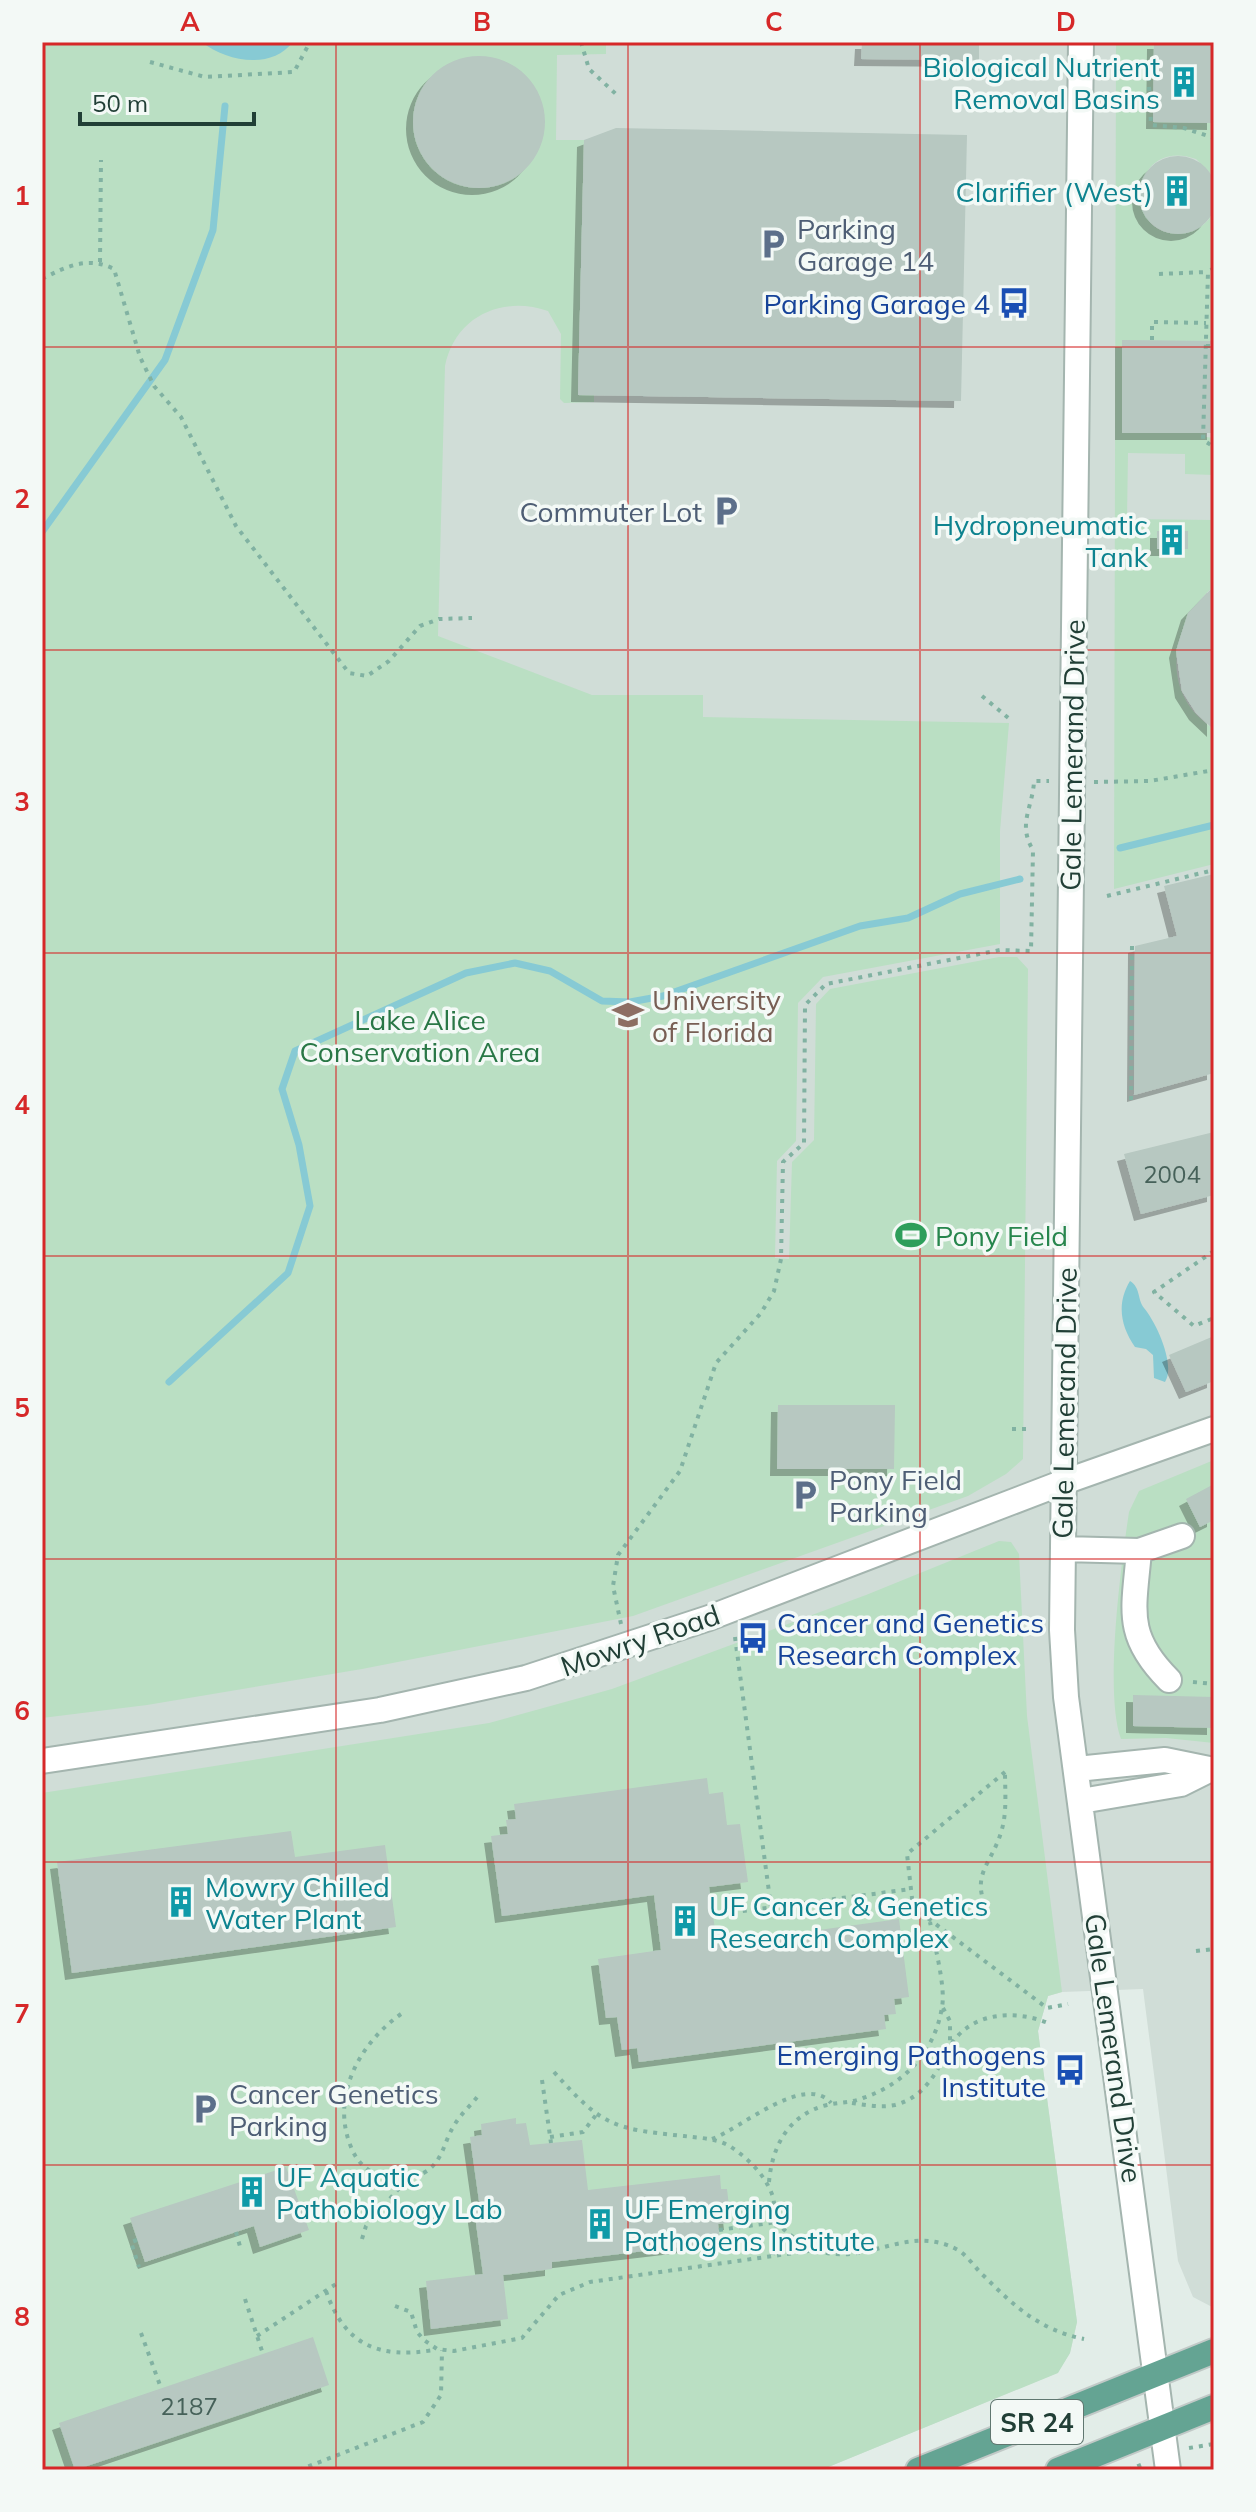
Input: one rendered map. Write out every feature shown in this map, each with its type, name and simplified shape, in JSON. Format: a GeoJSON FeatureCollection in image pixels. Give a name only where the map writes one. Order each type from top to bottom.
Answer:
{"type":"FeatureCollection","features":[{"type":"Feature","properties":{"kind":"main road","name":"SR 24"},"geometry":{"type":"LineString","coordinates":[[918,2470],[1214,2351]]}},
{"type":"Feature","properties":{"kind":"main road","name":"SR 24"},"geometry":{"type":"LineString","coordinates":[[1058,2470],[1214,2407]]}},
{"type":"Feature","properties":{"kind":"street","name":"Gale Lemerand Drive"},"geometry":{"type":"LineString","coordinates":[[1081,42],[1063,1657],[1168,2470]]}},
{"type":"Feature","properties":{"kind":"street","name":"Mowry Road"},"geometry":{"type":"LineString","coordinates":[[42,1761],[380,1710],[526,1678],[709,1618],[1064,1482],[1214,1429]]}},
{"type":"Feature","properties":{"kind":"street"},"geometry":{"type":"LineString","coordinates":[[1063,1549],[1139,1551],[1182,1536]]}},
{"type":"Feature","properties":{"kind":"street"},"geometry":{"type":"LineString","coordinates":[[1139,1551],[1134,1605],[1137,1641],[1151,1662],[1169,1680]]}},
{"type":"Feature","properties":{"kind":"street"},"geometry":{"type":"LineString","coordinates":[[1077,1769],[1165,1760],[1212,1770]]}},
{"type":"Feature","properties":{"kind":"street"},"geometry":{"type":"LineString","coordinates":[[1081,1801],[1181,1784],[1212,1770]]}},
{"type":"Feature","properties":{"kind":"path"},"geometry":{"type":"LineString","coordinates":[[150,62],[205,77],[294,72],[310,42]]}},
{"type":"Feature","properties":{"kind":"path"},"geometry":{"type":"LineString","coordinates":[[581,42],[589,69],[617,95]]}},
{"type":"Feature","properties":{"kind":"path"},"geometry":{"type":"LineString","coordinates":[[1148,67],[1151,125],[1184,128],[1214,138]]}},
{"type":"Feature","properties":{"kind":"path"},"geometry":{"type":"LineString","coordinates":[[100,262],[101,160]]}},
{"type":"Feature","properties":{"kind":"path"},"geometry":{"type":"LineString","coordinates":[[42,279],[87,261],[100,262],[114,269],[154,386],[181,417],[236,526],[349,673],[367,676],[389,661],[420,626],[439,619],[472,618]]}},
{"type":"Feature","properties":{"kind":"path"},"geometry":{"type":"LineString","coordinates":[[1159,274],[1208,272],[1214,268]]}},
{"type":"Feature","properties":{"kind":"path"},"geometry":{"type":"LineString","coordinates":[[1208,272],[1203,440],[1214,447]]}},
{"type":"Feature","properties":{"kind":"path"},"geometry":{"type":"LineString","coordinates":[[1152,340],[1152,322],[1206,323]]}},
{"type":"Feature","properties":{"kind":"path"},"geometry":{"type":"LineString","coordinates":[[1206,346],[1214,346]]}},
{"type":"Feature","properties":{"kind":"path"},"geometry":{"type":"LineString","coordinates":[[982,696],[1012,721]]}},
{"type":"Feature","properties":{"kind":"path"},"geometry":{"type":"LineString","coordinates":[[1105,782],[1150,781],[1214,770]]}},
{"type":"Feature","properties":{"kind":"path"},"geometry":{"type":"LineString","coordinates":[[613,1628],[622,1625],[613,1586],[618,1555],[680,1471],[716,1363],[761,1313],[774,1291],[781,1259],[783,1162],[804,1143],[805,1005],[826,984],[1000,950],[1031,951],[1033,850],[1025,837],[1025,813],[1034,802],[1034,781]]}},
{"type":"Feature","properties":{"kind":"path"},"geometry":{"type":"LineString","coordinates":[[1107,896],[1214,870]]}},
{"type":"Feature","properties":{"kind":"path"},"geometry":{"type":"LineString","coordinates":[[1131,1100],[1132,943]]}},
{"type":"Feature","properties":{"kind":"path"},"geometry":{"type":"LineString","coordinates":[[1214,1251],[1154,1292],[1194,1326],[1214,1318]]}},
{"type":"Feature","properties":{"kind":"path"},"geometry":{"type":"LineString","coordinates":[[1012,1429],[1029,1429]]}},
{"type":"Feature","properties":{"kind":"path"},"geometry":{"type":"LineString","coordinates":[[735,1637],[771,1907]]}},
{"type":"Feature","properties":{"kind":"path"},"geometry":{"type":"LineString","coordinates":[[989,1913],[981,1896],[981,1880],[1003,1826],[1005,1772],[907,1854],[913,1907],[1047,2008],[1068,2004]]}},
{"type":"Feature","properties":{"kind":"path"},"geometry":{"type":"LineString","coordinates":[[713,1915],[911,1889]]}},
{"type":"Feature","properties":{"kind":"path"},"geometry":{"type":"LineString","coordinates":[[930,1920],[943,2008],[950,2021],[950,2046]]}},
{"type":"Feature","properties":{"kind":"path"},"geometry":{"type":"LineString","coordinates":[[1196,1951],[1214,1949]]}},
{"type":"Feature","properties":{"kind":"path"},"geometry":{"type":"LineString","coordinates":[[848,2102],[891,2086],[913,2069],[928,2049],[943,2008]]}},
{"type":"Feature","properties":{"kind":"path"},"geometry":{"type":"LineString","coordinates":[[401,2014],[376,2035],[361,2056],[346,2091],[344,2115],[355,2157],[368,2170],[380,2177],[408,2178]]}},
{"type":"Feature","properties":{"kind":"path"},"geometry":{"type":"LineString","coordinates":[[773,2255],[777,2222],[768,2184],[774,2152],[787,2130],[808,2112],[831,2103],[848,2102],[875,2107],[896,2105],[911,2098],[932,2082],[950,2046],[978,2021],[993,2016],[1021,2014],[1048,2023]]}},
{"type":"Feature","properties":{"kind":"path"},"geometry":{"type":"LineString","coordinates":[[554,2072],[596,2115],[638,2133],[711,2139],[729,2145],[768,2184]]}},
{"type":"Feature","properties":{"kind":"path"},"geometry":{"type":"LineString","coordinates":[[542,2080],[551,2143]]}},
{"type":"Feature","properties":{"kind":"path"},"geometry":{"type":"LineString","coordinates":[[362,2239],[366,2226],[408,2178],[437,2162],[456,2122],[478,2096]]}},
{"type":"Feature","properties":{"kind":"path"},"geometry":{"type":"LineString","coordinates":[[711,2139],[796,2096],[822,2096],[831,2103]]}},
{"type":"Feature","properties":{"kind":"path"},"geometry":{"type":"LineString","coordinates":[[550,2137],[583,2132],[596,2115]]}},
{"type":"Feature","properties":{"kind":"path"},"geometry":{"type":"LineString","coordinates":[[719,2230],[777,2222],[817,2250]]}},
{"type":"Feature","properties":{"kind":"path"},"geometry":{"type":"LineString","coordinates":[[236,2232],[241,2250]]}},
{"type":"Feature","properties":{"kind":"path"},"geometry":{"type":"LineString","coordinates":[[137,2240],[131,2242],[139,2267]]}},
{"type":"Feature","properties":{"kind":"path"},"geometry":{"type":"LineString","coordinates":[[326,2291],[340,2323],[367,2346],[404,2353],[440,2350],[522,2338],[559,2295],[590,2282],[817,2250],[857,2255],[909,2240],[948,2246],[964,2254],[1023,2314],[1059,2333],[1084,2339]]}},
{"type":"Feature","properties":{"kind":"path"},"geometry":{"type":"LineString","coordinates":[[257,2336],[339,2282]]}},
{"type":"Feature","properties":{"kind":"path"},"geometry":{"type":"LineString","coordinates":[[245,2299],[263,2354]]}},
{"type":"Feature","properties":{"kind":"path"},"geometry":{"type":"LineString","coordinates":[[395,2306],[411,2312],[417,2332],[440,2350]]}},
{"type":"Feature","properties":{"kind":"path"},"geometry":{"type":"LineString","coordinates":[[141,2333],[161,2388]]}},
{"type":"Feature","properties":{"kind":"path"},"geometry":{"type":"LineString","coordinates":[[299,2470],[408,2431],[423,2422],[441,2395],[440,2350]]}},
{"type":"Feature","properties":{"kind":"path"},"geometry":{"type":"LineString","coordinates":[[1185,2449],[1214,2444]]}},
{"type":"Feature","properties":{"kind":"path"},"geometry":{"type":"LineString","coordinates":[[1128,2470],[1139,2466]]}},
{"type":"Feature","properties":{"kind":"shaded area","name":"University of Florida"},"geometry":{"type":"Polygon","coordinates":[[[42,42],[1214,42],[1214,2308],[1193,2297],[1178,2261],[1143,1989],[1062,1992],[1048,1996],[1038,2031],[1077,2322],[1070,2353],[1057,2373],[821,2470],[42,2470],[42,42]]]}},
{"type":"Feature","properties":{"kind":"green space","name":"Lake Alice Conservation Area"},"geometry":{"type":"Polygon","coordinates":[[[42,42],[606,42],[606,54],[557,55],[556,140],[584,140],[578,394],[594,395],[594,402],[564,403],[560,399],[561,334],[548,311],[513,306],[497,308],[483,314],[459,334],[445,366],[438,636],[592,695],[703,695],[703,717],[1009,723],[1000,831],[1000,944],[823,977],[798,1003],[796,1141],[777,1161],[775,1258],[789,1259],[792,1162],[814,1140],[816,1004],[830,989],[999,957],[1017,957],[1028,969],[1023,1459],[1006,1474],[968,1496],[633,1616],[362,1669],[147,1705],[42,1718],[42,42]]]}},
{"type":"Feature","properties":{"kind":"green space"},"geometry":{"type":"Polygon","coordinates":[[[1116,42],[1154,42],[1153,122],[1214,123],[1214,177],[1196,159],[1173,156],[1157,162],[1146,174],[1141,190],[1142,207],[1150,222],[1164,231],[1184,233],[1194,230],[1214,212],[1214,366],[1207,366],[1206,437],[1214,438],[1214,475],[1185,474],[1185,454],[1128,453],[1127,519],[1214,520],[1214,586],[1188,619],[1176,659],[1184,697],[1196,714],[1214,729],[1214,864],[1114,889],[1116,42]]]}},
{"type":"Feature","properties":{"kind":"green space"},"geometry":{"type":"Polygon","coordinates":[[[1214,1460],[1214,1743],[1166,1738],[1121,1739],[1116,1718],[1114,1661],[1118,1595],[1129,1512],[1139,1491],[1214,1460]]]}},
{"type":"Feature","properties":{"kind":"green space"},"geometry":{"type":"Polygon","coordinates":[[[999,1541],[1011,1542],[1019,1554],[1027,1716],[1062,1992],[1048,1996],[1038,2031],[1077,2322],[1070,2353],[1058,2373],[821,2470],[42,2470],[42,1793],[489,1723],[612,1689],[866,1595],[999,1541]]]}},
{"type":"Feature","properties":{"kind":"water"},"geometry":{"type":"Polygon","coordinates":[[[202,42],[293,42],[273,57],[249,60],[224,54],[202,42]]]}},
{"type":"Feature","properties":{"kind":"water"},"geometry":{"type":"Polygon","coordinates":[[[1130,1281],[1136,1287],[1163,1344],[1168,1365],[1165,1382],[1154,1378],[1153,1355],[1146,1349],[1135,1347],[1126,1331],[1122,1307],[1130,1281]]]}},
{"type":"Feature","properties":{"kind":"building"},"geometry":{"type":"Polygon","coordinates":[[[862,42],[979,42],[979,60],[861,59],[862,42]]]}},
{"type":"Feature","properties":{"kind":"building","name":"Biological Nutrient Removal Basins"},"geometry":{"type":"Polygon","coordinates":[[[1154,42],[1214,42],[1214,123],[1153,122],[1154,42]]]}},
{"type":"Feature","properties":{"kind":"building"},"geometry":{"type":"Polygon","coordinates":[[[479,56],[504,61],[526,75],[540,97],[545,122],[540,147],[526,169],[504,183],[479,188],[454,183],[432,169],[418,147],[413,122],[418,97],[432,75],[454,61],[479,56]]]}},
{"type":"Feature","properties":{"kind":"building","name":"Parking Garage 14"},"geometry":{"type":"Polygon","coordinates":[[[616,128],[967,135],[961,401],[578,395],[584,140],[616,128]]]}},
{"type":"Feature","properties":{"kind":"building","name":"Clarifier (West)"},"geometry":{"type":"Polygon","coordinates":[[[1178,156],[1193,159],[1210,173],[1217,195],[1214,210],[1200,227],[1178,234],[1163,231],[1146,217],[1139,195],[1142,180],[1156,163],[1178,156]]]}},
{"type":"Feature","properties":{"kind":"building"},"geometry":{"type":"Polygon","coordinates":[[[1122,340],[1214,341],[1214,433],[1122,433],[1122,340]]]}},
{"type":"Feature","properties":{"kind":"building","name":"Hydropneumatic Tank"},"geometry":{"type":"Polygon","coordinates":[[[1157,531],[1188,531],[1188,549],[1157,549],[1157,531]]]}},
{"type":"Feature","properties":{"kind":"building"},"geometry":{"type":"Polygon","coordinates":[[[1214,586],[1214,730],[1196,713],[1182,691],[1176,651],[1188,613],[1214,586]]]}},
{"type":"Feature","properties":{"kind":"building"},"geometry":{"type":"Polygon","coordinates":[[[1214,874],[1214,1073],[1134,1095],[1135,946],[1177,936],[1164,886],[1214,874]]]}},
{"type":"Feature","properties":{"kind":"building"},"geometry":{"type":"Polygon","coordinates":[[[1214,1132],[1214,1195],[1141,1214],[1124,1154],[1214,1132]]]}},
{"type":"Feature","properties":{"kind":"building"},"geometry":{"type":"Polygon","coordinates":[[[1214,1336],[1214,1381],[1186,1392],[1169,1355],[1214,1336]]]}},
{"type":"Feature","properties":{"kind":"building"},"geometry":{"type":"Polygon","coordinates":[[[778,1405],[895,1405],[894,1469],[777,1469],[778,1405]]]}},
{"type":"Feature","properties":{"kind":"building"},"geometry":{"type":"Polygon","coordinates":[[[1214,1484],[1214,1520],[1200,1527],[1186,1499],[1214,1484]]]}},
{"type":"Feature","properties":{"kind":"building"},"geometry":{"type":"Polygon","coordinates":[[[1133,1695],[1214,1697],[1214,1728],[1133,1726],[1133,1695]]]}},
{"type":"Feature","properties":{"kind":"building","name":"UF Cancer & Genetics Research Complex"},"geometry":{"type":"Polygon","coordinates":[[[707,1778],[709,1794],[723,1792],[727,1825],[740,1824],[748,1882],[709,1887],[717,1944],[899,1919],[909,1997],[894,1999],[896,2014],[884,2015],[886,2029],[639,2062],[637,2048],[622,2050],[617,2017],[606,2018],[598,1959],[661,1950],[654,1895],[502,1916],[491,1836],[508,1834],[506,1820],[516,1819],[514,1804],[707,1778]]]}},
{"type":"Feature","properties":{"kind":"building","name":"Mowry Chilled Water Plant"},"geometry":{"type":"Polygon","coordinates":[[[291,1831],[295,1857],[385,1845],[396,1927],[72,1973],[57,1862],[291,1831]]]}},
{"type":"Feature","properties":{"kind":"building","name":"UF Emerging Pathogens Institute"},"geometry":{"type":"Polygon","coordinates":[[[516,2118],[516,2124],[526,2123],[530,2145],[582,2140],[588,2190],[720,2175],[721,2189],[727,2189],[731,2223],[718,2224],[720,2242],[552,2262],[552,2269],[503,2275],[508,2319],[431,2329],[426,2281],[483,2274],[474,2209],[480,2208],[470,2137],[482,2135],[481,2124],[516,2118]]]}},
{"type":"Feature","properties":{"kind":"building","name":"UF Aquatic Pathobiology Lab"},"geometry":{"type":"Polygon","coordinates":[[[286,2167],[309,2230],[260,2247],[254,2226],[145,2262],[130,2218],[286,2167]]]}},
{"type":"Feature","properties":{"kind":"building"},"geometry":{"type":"Polygon","coordinates":[[[313,2337],[329,2385],[75,2470],[59,2423],[313,2337]]]}},
{"type":"Feature","properties":{"kind":"waterway"},"geometry":{"type":"LineString","coordinates":[[42,532],[165,360],[213,230],[225,106]]}},
{"type":"Feature","properties":{"kind":"waterway"},"geometry":{"type":"LineString","coordinates":[[1120,848],[1214,825]]}},
{"type":"Feature","properties":{"kind":"waterway"},"geometry":{"type":"LineString","coordinates":[[169,1382],[288,1273],[310,1206],[299,1145],[282,1089],[295,1051],[466,973],[515,963],[550,971],[602,1001],[630,1002],[663,996],[860,926],[908,918],[960,894],[1020,879]]}},
{"type":"Feature","properties":{"kind":"place","name":"Biological Nutrient Removal Basins"},"geometry":{"type":"Point","coordinates":[1184,82]}},
{"type":"Feature","properties":{"kind":"place","name":"Clarifier (West)"},"geometry":{"type":"Point","coordinates":[1177,191]}},
{"type":"Feature","properties":{"kind":"place","name":"Parking Garage 14"},"geometry":{"type":"Point","coordinates":[773,244]}},
{"type":"Feature","properties":{"kind":"place","name":"Parking Garage 4"},"geometry":{"type":"Point","coordinates":[1014,303]}},
{"type":"Feature","properties":{"kind":"place","name":"Commuter Lot"},"geometry":{"type":"Point","coordinates":[726,511]}},
{"type":"Feature","properties":{"kind":"place","name":"Hydropneumatic Tank"},"geometry":{"type":"Point","coordinates":[1172,540]}},
{"type":"Feature","properties":{"kind":"place","name":"University of Florida"},"geometry":{"type":"Point","coordinates":[628,1015]}},
{"type":"Feature","properties":{"kind":"place","name":"Pony Field"},"geometry":{"type":"Point","coordinates":[911,1235]}},
{"type":"Feature","properties":{"kind":"place","name":"Pony Field Parking"},"geometry":{"type":"Point","coordinates":[805,1495]}},
{"type":"Feature","properties":{"kind":"place","name":"Cancer and Genetics Research Complex"},"geometry":{"type":"Point","coordinates":[753,1638]}},
{"type":"Feature","properties":{"kind":"place","name":"Mowry Chilled Water Plant"},"geometry":{"type":"Point","coordinates":[181,1902]}},
{"type":"Feature","properties":{"kind":"place","name":"UF Cancer & Genetics Research Complex"},"geometry":{"type":"Point","coordinates":[685,1921]}},
{"type":"Feature","properties":{"kind":"place","name":"Emerging Pathogens Institute"},"geometry":{"type":"Point","coordinates":[1070,2070]}},
{"type":"Feature","properties":{"kind":"place","name":"Cancer Genetics Parking"},"geometry":{"type":"Point","coordinates":[205,2109]}},
{"type":"Feature","properties":{"kind":"place","name":"UF Aquatic Pathobiology Lab"},"geometry":{"type":"Point","coordinates":[252,2192]}},
{"type":"Feature","properties":{"kind":"place","name":"UF Emerging Pathogens Institute"},"geometry":{"type":"Point","coordinates":[600,2224]}}]}
